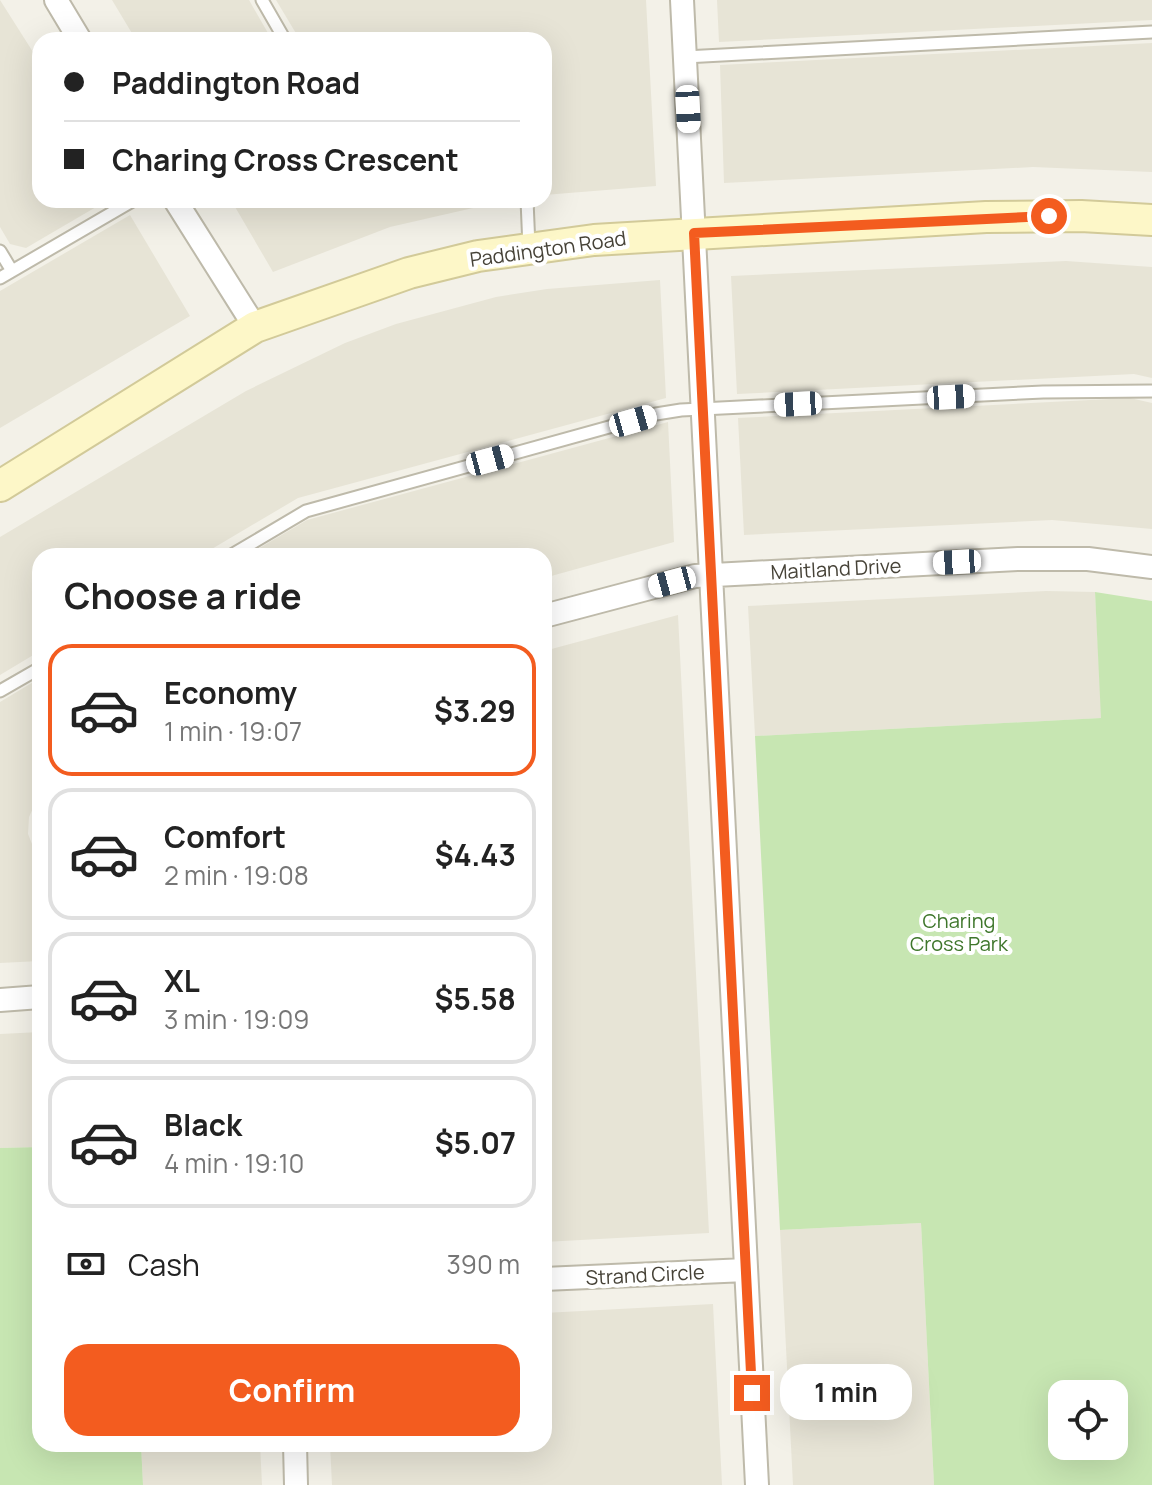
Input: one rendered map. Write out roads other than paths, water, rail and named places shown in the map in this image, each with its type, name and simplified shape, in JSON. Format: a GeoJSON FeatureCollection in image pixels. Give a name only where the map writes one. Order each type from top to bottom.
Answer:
{"type":"FeatureCollection","features":[{"type":"Feature","properties":{"kind":"street"},"geometry":{"type":"LineString","coordinates":[[56,0],[75,32]]}},
{"type":"Feature","properties":{"kind":"street"},"geometry":{"type":"LineString","coordinates":[[682,0],[757,1485]]}},
{"type":"Feature","properties":{"kind":"street"},"geometry":{"type":"LineString","coordinates":[[180,208],[255,327]]}},
{"type":"Feature","properties":{"kind":"street","name":"Paddington Road"},"geometry":{"type":"LineString","coordinates":[[0,486],[255,327],[409,273],[529,247],[694,233],[986,217],[1081,216],[1152,220]]}},
{"type":"Feature","properties":{"kind":"street","name":"Maitland Drive"},"geometry":{"type":"LineString","coordinates":[[552,614],[695,576],[1047,558],[1116,561],[1152,567]]}},
{"type":"Feature","properties":{"kind":"street"},"geometry":{"type":"LineString","coordinates":[[0,1000],[32,998]]}},
{"type":"Feature","properties":{"kind":"street","name":"Strand Circle"},"geometry":{"type":"LineString","coordinates":[[552,1279],[746,1270]]}},
{"type":"Feature","properties":{"kind":"street"},"geometry":{"type":"LineString","coordinates":[[295,1452],[296,1485]]}},
{"type":"Feature","properties":{"kind":"lane"},"geometry":{"type":"LineString","coordinates":[[262,0],[280,32]]}},
{"type":"Feature","properties":{"kind":"lane"},"geometry":{"type":"LineString","coordinates":[[685,57],[1152,32]]}},
{"type":"Feature","properties":{"kind":"lane"},"geometry":{"type":"LineString","coordinates":[[0,278],[120,208]]}},
{"type":"Feature","properties":{"kind":"lane"},"geometry":{"type":"LineString","coordinates":[[527,208],[529,247]]}},
{"type":"Feature","properties":{"kind":"lane"},"geometry":{"type":"LineString","coordinates":[[0,251],[12,271]]}},
{"type":"Feature","properties":{"kind":"lane"},"geometry":{"type":"LineString","coordinates":[[245,548],[319,507],[656,414],[1043,392],[1152,391]]}},
{"type":"Feature","properties":{"kind":"lane"},"geometry":{"type":"LineString","coordinates":[[0,691],[32,673]]}},
{"type":"Feature","properties":{"kind":"park label","name":"Charing Cross Park"},"geometry":{"type":"Point","coordinates":[959,932]}}]}
